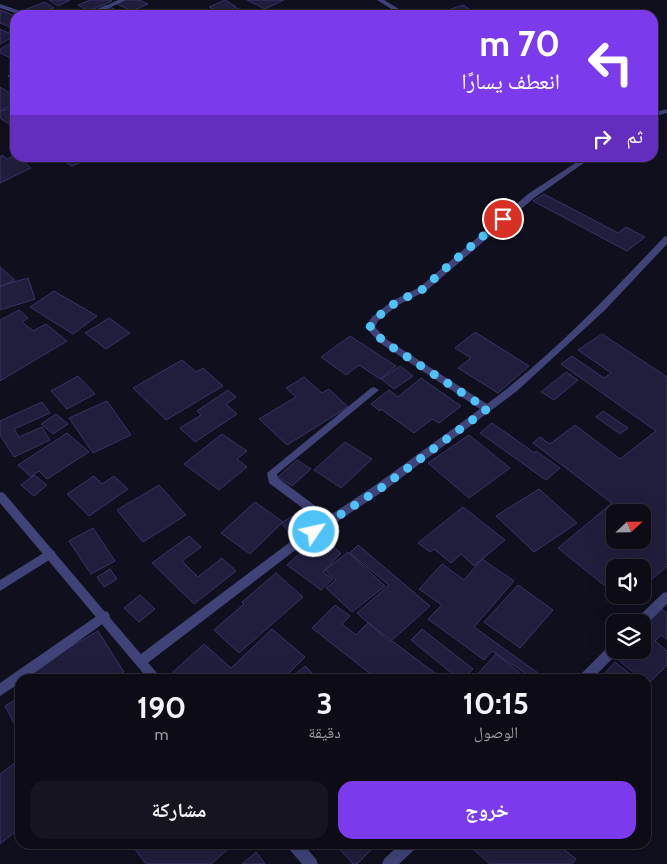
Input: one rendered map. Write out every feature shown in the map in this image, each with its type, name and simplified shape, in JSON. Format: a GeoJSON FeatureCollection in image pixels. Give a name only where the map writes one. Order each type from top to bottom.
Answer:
{"type":"FeatureCollection","features":[{"type":"Feature","properties":{"kind":"street"},"geometry":{"type":"LineString","coordinates":[[101,10],[124,0]]}},
{"type":"Feature","properties":{"kind":"street"},"geometry":{"type":"LineString","coordinates":[[380,0],[397,10]]}},
{"type":"Feature","properties":{"kind":"street"},"geometry":{"type":"LineString","coordinates":[[0,6],[12,10]]}},
{"type":"Feature","properties":{"kind":"street"},"geometry":{"type":"LineString","coordinates":[[487,409],[383,341],[370,327],[375,319],[395,303],[423,289],[531,196],[581,162]]}},
{"type":"Feature","properties":{"kind":"street"},"geometry":{"type":"LineString","coordinates":[[141,661],[298,542],[381,488],[514,389],[602,308],[667,239]]}},
{"type":"Feature","properties":{"kind":"street"},"geometry":{"type":"LineString","coordinates":[[329,522],[272,480],[272,473],[374,390]]}},
{"type":"Feature","properties":{"kind":"street"},"geometry":{"type":"LineString","coordinates":[[0,496],[152,674]]}},
{"type":"Feature","properties":{"kind":"street"},"geometry":{"type":"LineString","coordinates":[[0,586],[50,554]]}},
{"type":"Feature","properties":{"kind":"street"},"geometry":{"type":"LineString","coordinates":[[649,614],[667,596]]}},
{"type":"Feature","properties":{"kind":"street"},"geometry":{"type":"LineString","coordinates":[[22,674],[104,616]]}},
{"type":"Feature","properties":{"kind":"street"},"geometry":{"type":"LineString","coordinates":[[589,674],[606,657]]}},
{"type":"Feature","properties":{"kind":"street"},"geometry":{"type":"LineString","coordinates":[[0,690],[15,679]]}},
{"type":"Feature","properties":{"kind":"street"},"geometry":{"type":"LineString","coordinates":[[298,849],[311,864]]}},
{"type":"Feature","properties":{"kind":"street"},"geometry":{"type":"LineString","coordinates":[[389,864],[405,849]]}},
{"type":"Feature","properties":{"kind":"building"},"geometry":{"type":"Polygon","coordinates":[[[49,0],[70,0],[58,6],[49,0]]]}},
{"type":"Feature","properties":{"kind":"building"},"geometry":{"type":"Polygon","coordinates":[[[90,0],[112,1],[90,10],[86,10],[78,5],[90,0]]]}},
{"type":"Feature","properties":{"kind":"building"},"geometry":{"type":"Polygon","coordinates":[[[121,0],[139,0],[148,4],[130,10],[115,3],[121,0]]]}},
{"type":"Feature","properties":{"kind":"building"},"geometry":{"type":"Polygon","coordinates":[[[225,0],[241,10],[214,10],[209,7],[225,0]]]}},
{"type":"Feature","properties":{"kind":"building"},"geometry":{"type":"Polygon","coordinates":[[[247,0],[284,0],[265,9],[247,0]]]}},
{"type":"Feature","properties":{"kind":"building"},"geometry":{"type":"Polygon","coordinates":[[[45,2],[54,8],[49,10],[24,10],[45,2]]]}},
{"type":"Feature","properties":{"kind":"building"},"geometry":{"type":"Polygon","coordinates":[[[106,5],[116,10],[95,10],[106,5]]]}},
{"type":"Feature","properties":{"kind":"building"},"geometry":{"type":"Polygon","coordinates":[[[463,5],[471,10],[448,10],[463,5]]]}},
{"type":"Feature","properties":{"kind":"building"},"geometry":{"type":"Polygon","coordinates":[[[0,10],[10,14],[10,27],[0,23],[0,10]]]}},
{"type":"Feature","properties":{"kind":"building"},"geometry":{"type":"Polygon","coordinates":[[[0,29],[10,34],[10,39],[0,44],[0,29]]]}},
{"type":"Feature","properties":{"kind":"building"},"geometry":{"type":"Polygon","coordinates":[[[10,44],[10,58],[0,53],[0,49],[10,44]]]}},
{"type":"Feature","properties":{"kind":"building"},"geometry":{"type":"Polygon","coordinates":[[[0,87],[10,93],[10,106],[0,111],[0,87]]]}},
{"type":"Feature","properties":{"kind":"building"},"geometry":{"type":"Polygon","coordinates":[[[10,108],[10,125],[0,118],[0,112],[10,108]]]}},
{"type":"Feature","properties":{"kind":"building"},"geometry":{"type":"Polygon","coordinates":[[[2,155],[7,159],[10,158],[10,162],[24,162],[31,168],[0,183],[0,157],[2,155]]]}},
{"type":"Feature","properties":{"kind":"building"},"geometry":{"type":"Polygon","coordinates":[[[66,162],[81,162],[72,166],[66,162]]]}},
{"type":"Feature","properties":{"kind":"building"},"geometry":{"type":"Polygon","coordinates":[[[544,194],[618,233],[626,227],[645,237],[627,251],[533,201],[544,194]]]}},
{"type":"Feature","properties":{"kind":"building"},"geometry":{"type":"Polygon","coordinates":[[[0,267],[15,280],[0,287],[0,267]]]}},
{"type":"Feature","properties":{"kind":"building"},"geometry":{"type":"Polygon","coordinates":[[[28,278],[35,299],[0,310],[0,286],[28,278]]]}},
{"type":"Feature","properties":{"kind":"building"},"geometry":{"type":"Polygon","coordinates":[[[54,291],[97,316],[73,334],[30,307],[54,291]]]}},
{"type":"Feature","properties":{"kind":"building"},"geometry":{"type":"Polygon","coordinates":[[[19,310],[28,318],[22,322],[33,331],[46,324],[67,341],[0,381],[0,320],[19,310]]]}},
{"type":"Feature","properties":{"kind":"building"},"geometry":{"type":"Polygon","coordinates":[[[109,318],[130,333],[106,349],[85,333],[109,318]]]}},
{"type":"Feature","properties":{"kind":"building"},"geometry":{"type":"Polygon","coordinates":[[[475,332],[529,366],[498,393],[458,368],[471,358],[455,348],[475,332]]]}},
{"type":"Feature","properties":{"kind":"building"},"geometry":{"type":"Polygon","coordinates":[[[602,334],[667,377],[667,566],[651,580],[651,559],[606,559],[606,587],[558,548],[606,508],[606,549],[651,549],[651,504],[611,504],[612,503],[533,443],[540,437],[550,444],[575,425],[620,459],[656,431],[561,364],[572,356],[604,378],[611,373],[578,350],[602,334]]]}},
{"type":"Feature","properties":{"kind":"building"},"geometry":{"type":"Polygon","coordinates":[[[350,336],[396,366],[380,379],[359,365],[346,375],[321,357],[350,336]]]}},
{"type":"Feature","properties":{"kind":"building"},"geometry":{"type":"Polygon","coordinates":[[[182,360],[196,372],[203,368],[223,386],[166,420],[133,388],[182,360]]]}},
{"type":"Feature","properties":{"kind":"building"},"geometry":{"type":"Polygon","coordinates":[[[400,366],[413,376],[394,389],[381,379],[400,366]]]}},
{"type":"Feature","properties":{"kind":"building"},"geometry":{"type":"Polygon","coordinates":[[[566,372],[578,380],[554,400],[541,392],[566,372]]]}},
{"type":"Feature","properties":{"kind":"building"},"geometry":{"type":"Polygon","coordinates":[[[78,376],[95,394],[67,409],[51,391],[78,376]]]}},
{"type":"Feature","properties":{"kind":"building"},"geometry":{"type":"Polygon","coordinates":[[[304,377],[322,393],[329,389],[348,407],[287,445],[259,419],[296,397],[286,388],[304,377]]]}},
{"type":"Feature","properties":{"kind":"building"},"geometry":{"type":"Polygon","coordinates":[[[421,378],[461,406],[439,423],[432,419],[414,433],[371,404],[389,390],[398,397],[421,378]]]}},
{"type":"Feature","properties":{"kind":"building"},"geometry":{"type":"Polygon","coordinates":[[[228,390],[236,397],[226,404],[237,414],[195,442],[180,428],[201,415],[197,411],[228,390]]]}},
{"type":"Feature","properties":{"kind":"building"},"geometry":{"type":"Polygon","coordinates":[[[107,401],[131,435],[93,453],[69,418],[107,401]]]}},
{"type":"Feature","properties":{"kind":"building"},"geometry":{"type":"Polygon","coordinates":[[[42,402],[50,413],[14,429],[19,437],[42,427],[50,440],[14,457],[0,435],[0,421],[42,402]]]}},
{"type":"Feature","properties":{"kind":"building"},"geometry":{"type":"Polygon","coordinates":[[[603,411],[628,428],[620,434],[596,417],[603,411]]]}},
{"type":"Feature","properties":{"kind":"building"},"geometry":{"type":"Polygon","coordinates":[[[56,414],[68,424],[53,434],[41,424],[56,414]]]}},
{"type":"Feature","properties":{"kind":"building"},"geometry":{"type":"Polygon","coordinates":[[[492,423],[560,468],[546,480],[480,433],[492,423]]]}},
{"type":"Feature","properties":{"kind":"building"},"geometry":{"type":"Polygon","coordinates":[[[67,433],[89,452],[47,479],[39,471],[31,477],[18,465],[67,433]]]}},
{"type":"Feature","properties":{"kind":"building"},"geometry":{"type":"Polygon","coordinates":[[[222,434],[247,451],[237,459],[247,467],[219,490],[184,464],[222,434]]]}},
{"type":"Feature","properties":{"kind":"building"},"geometry":{"type":"Polygon","coordinates":[[[469,435],[510,468],[469,498],[428,463],[469,435]]]}},
{"type":"Feature","properties":{"kind":"building"},"geometry":{"type":"Polygon","coordinates":[[[345,442],[372,459],[341,488],[314,470],[345,442]]]}},
{"type":"Feature","properties":{"kind":"building"},"geometry":{"type":"Polygon","coordinates":[[[297,460],[311,469],[292,486],[278,477],[297,460]]]}},
{"type":"Feature","properties":{"kind":"building"},"geometry":{"type":"Polygon","coordinates":[[[34,475],[47,485],[34,496],[21,485],[34,475]]]}},
{"type":"Feature","properties":{"kind":"building"},"geometry":{"type":"Polygon","coordinates":[[[94,476],[102,484],[114,476],[128,489],[89,516],[67,494],[94,476]]]}},
{"type":"Feature","properties":{"kind":"building"},"geometry":{"type":"Polygon","coordinates":[[[159,485],[186,515],[143,542],[117,510],[159,485]]]}},
{"type":"Feature","properties":{"kind":"building"},"geometry":{"type":"Polygon","coordinates":[[[539,489],[577,523],[534,552],[496,516],[539,489]]]}},
{"type":"Feature","properties":{"kind":"building"},"geometry":{"type":"Polygon","coordinates":[[[255,502],[283,522],[250,554],[221,533],[255,502]]]}},
{"type":"Feature","properties":{"kind":"building"},"geometry":{"type":"Polygon","coordinates":[[[463,507],[505,540],[474,566],[461,554],[451,563],[434,549],[430,552],[418,543],[463,507]]]}},
{"type":"Feature","properties":{"kind":"building"},"geometry":{"type":"Polygon","coordinates":[[[295,515],[304,525],[290,533],[281,523],[295,515]]]}},
{"type":"Feature","properties":{"kind":"building"},"geometry":{"type":"Polygon","coordinates":[[[93,528],[115,561],[91,574],[69,541],[93,528]]]}},
{"type":"Feature","properties":{"kind":"building"},"geometry":{"type":"Polygon","coordinates":[[[189,536],[201,547],[182,561],[198,577],[222,558],[236,571],[194,604],[152,563],[189,536]]]}},
{"type":"Feature","properties":{"kind":"building"},"geometry":{"type":"Polygon","coordinates":[[[318,536],[341,553],[323,572],[333,579],[321,590],[287,565],[318,536]]]}},
{"type":"Feature","properties":{"kind":"building"},"geometry":{"type":"Polygon","coordinates":[[[358,545],[430,606],[390,642],[357,613],[389,585],[350,553],[358,545]]]}},
{"type":"Feature","properties":{"kind":"building"},"geometry":{"type":"Polygon","coordinates":[[[348,552],[385,586],[352,612],[326,588],[336,580],[325,570],[348,552]]]}},
{"type":"Feature","properties":{"kind":"building"},"geometry":{"type":"Polygon","coordinates":[[[482,559],[514,581],[474,627],[537,674],[526,674],[492,651],[484,660],[428,619],[442,605],[419,589],[442,564],[464,580],[482,559]]]}},
{"type":"Feature","properties":{"kind":"building"},"geometry":{"type":"Polygon","coordinates":[[[110,569],[117,579],[104,587],[97,577],[110,569]]]}},
{"type":"Feature","properties":{"kind":"building"},"geometry":{"type":"Polygon","coordinates":[[[276,573],[303,597],[239,653],[214,630],[244,604],[242,602],[276,573]]]}},
{"type":"Feature","properties":{"kind":"building"},"geometry":{"type":"Polygon","coordinates":[[[518,585],[553,610],[520,648],[484,622],[518,585]]]}},
{"type":"Feature","properties":{"kind":"building"},"geometry":{"type":"Polygon","coordinates":[[[140,595],[155,609],[139,622],[124,608],[140,595]]]}},
{"type":"Feature","properties":{"kind":"building"},"geometry":{"type":"Polygon","coordinates":[[[335,605],[350,616],[342,624],[356,635],[368,623],[436,674],[371,674],[312,628],[335,605]]]}},
{"type":"Feature","properties":{"kind":"building"},"geometry":{"type":"Polygon","coordinates":[[[660,608],[667,613],[667,640],[661,635],[655,641],[667,651],[667,665],[651,681],[651,674],[635,674],[617,659],[651,659],[651,616],[660,608]]]}},
{"type":"Feature","properties":{"kind":"building"},"geometry":{"type":"Polygon","coordinates":[[[272,629],[305,657],[288,674],[175,674],[173,672],[204,644],[231,668],[272,629]]]}},
{"type":"Feature","properties":{"kind":"building"},"geometry":{"type":"Polygon","coordinates":[[[422,629],[473,669],[468,674],[453,674],[411,640],[422,629]]]}},
{"type":"Feature","properties":{"kind":"building"},"geometry":{"type":"Polygon","coordinates":[[[98,631],[124,672],[121,674],[24,674],[98,631]]]}},
{"type":"Feature","properties":{"kind":"building"},"geometry":{"type":"Polygon","coordinates":[[[496,654],[522,674],[478,674],[496,654]]]}},
{"type":"Feature","properties":{"kind":"building"},"geometry":{"type":"Polygon","coordinates":[[[615,662],[631,674],[604,674],[615,662]]]}},
{"type":"Feature","properties":{"kind":"building"},"geometry":{"type":"Polygon","coordinates":[[[305,666],[313,674],[295,674],[305,666]]]}},
{"type":"Feature","properties":{"kind":"building"},"geometry":{"type":"Polygon","coordinates":[[[15,700],[15,725],[5,706],[15,700]]]}},
{"type":"Feature","properties":{"kind":"building"},"geometry":{"type":"Polygon","coordinates":[[[15,763],[15,832],[0,844],[0,774],[15,763]]]}},
{"type":"Feature","properties":{"kind":"building"},"geometry":{"type":"Polygon","coordinates":[[[135,849],[228,849],[211,864],[146,864],[135,849]]]}},
{"type":"Feature","properties":{"kind":"building"},"geometry":{"type":"Polygon","coordinates":[[[340,849],[372,849],[357,864],[353,864],[340,849]]]}},
{"type":"Feature","properties":{"kind":"building"},"geometry":{"type":"Polygon","coordinates":[[[473,849],[563,849],[576,859],[572,864],[490,864],[473,849]]]}},
{"type":"Feature","properties":{"kind":"building"},"geometry":{"type":"Polygon","coordinates":[[[256,852],[265,864],[242,864],[256,852]]]}},
{"type":"Feature","properties":{"kind":"route"},"geometry":{"type":"LineString","coordinates":[[314,532],[381,488],[487,409],[383,341],[370,327],[375,319],[395,303],[423,289],[503,219]]}}]}
